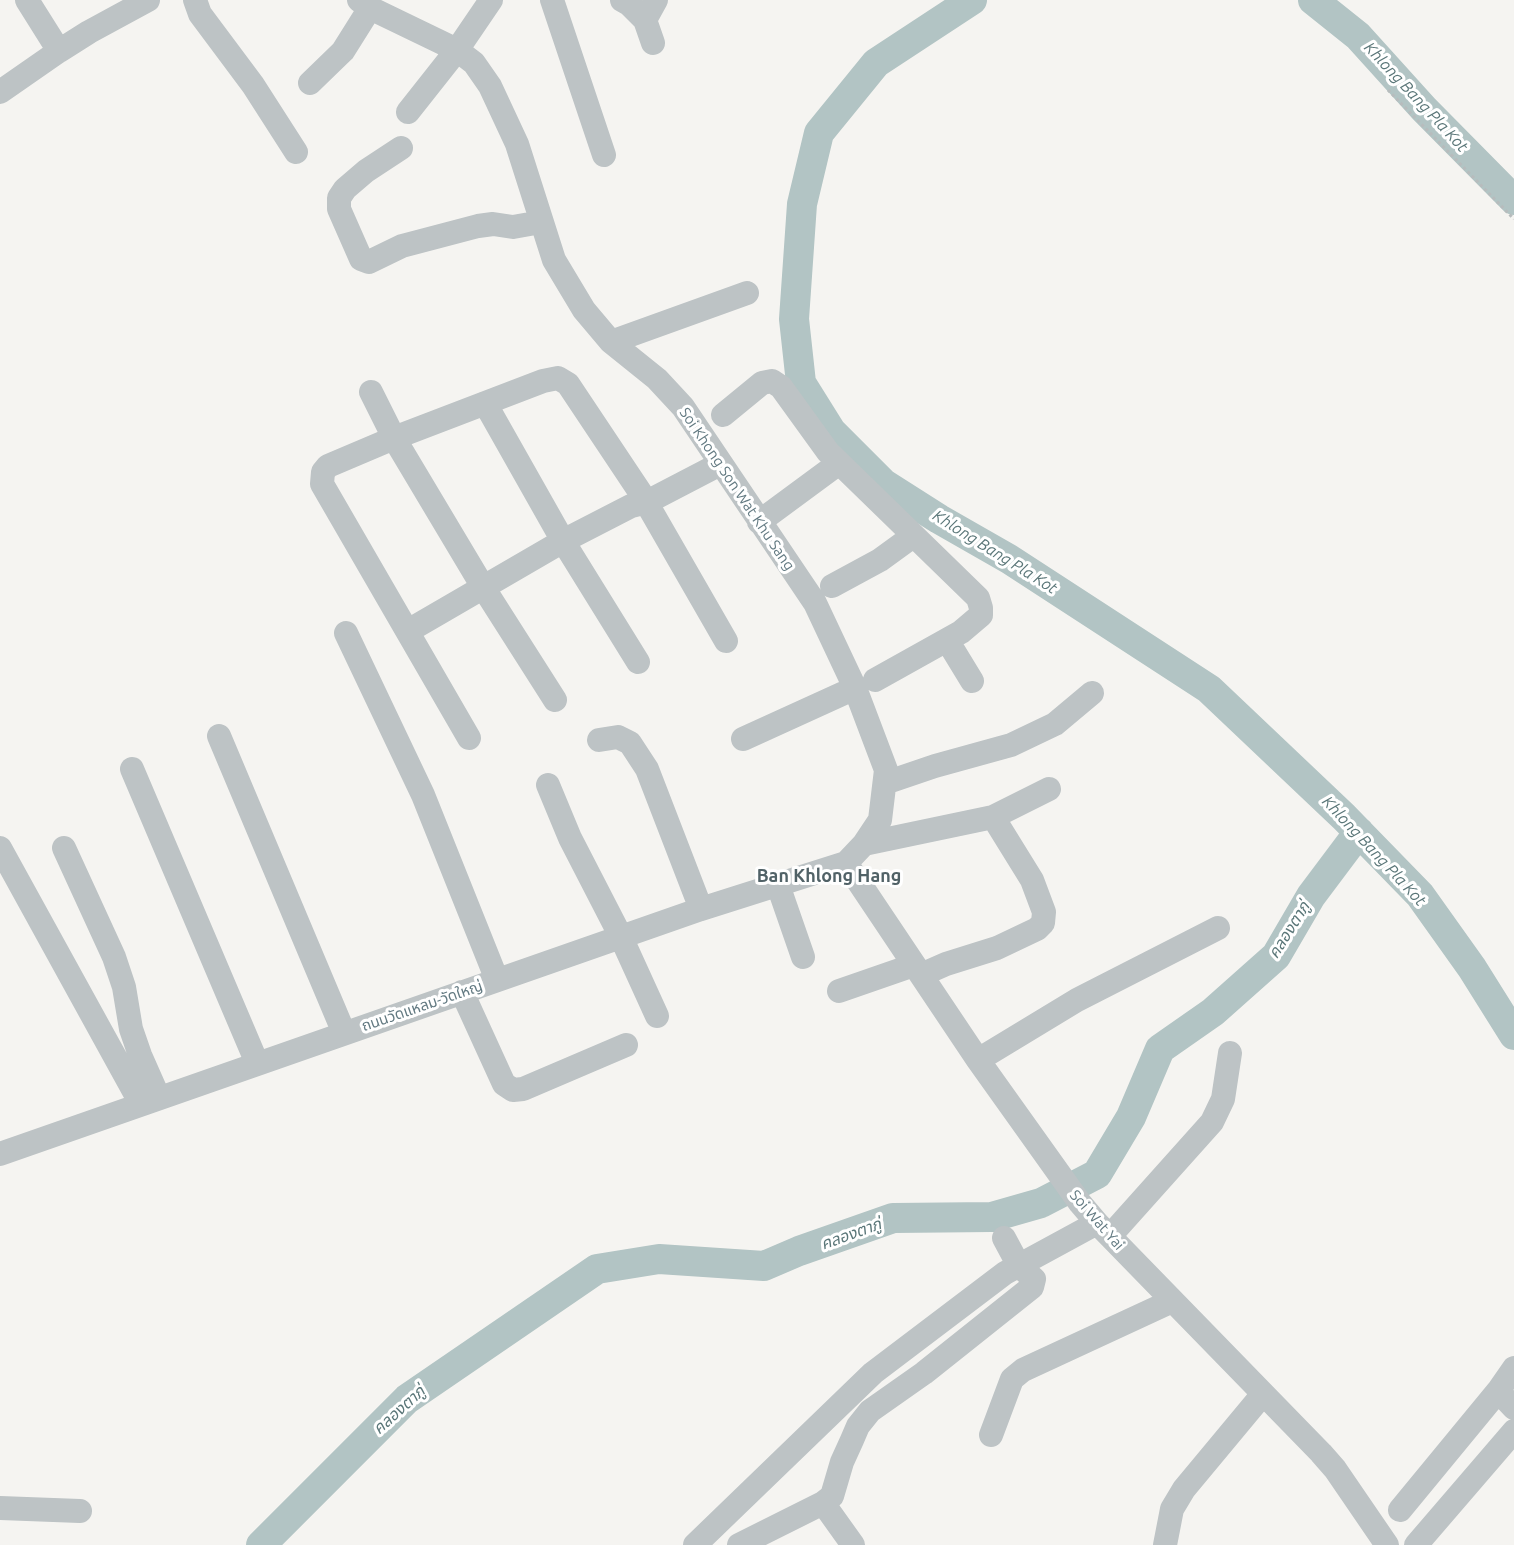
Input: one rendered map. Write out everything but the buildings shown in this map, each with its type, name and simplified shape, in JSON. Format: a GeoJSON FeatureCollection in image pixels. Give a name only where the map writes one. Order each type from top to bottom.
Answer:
{"type":"FeatureCollection","features":[{"type":"Feature","properties":{"kind":"street"},"geometry":{"type":"LineString","coordinates":[[27,0],[59,51]]}},
{"type":"Feature","properties":{"kind":"street"},"geometry":{"type":"LineString","coordinates":[[0,92],[97,27],[148,0]]}},
{"type":"Feature","properties":{"kind":"street"},"geometry":{"type":"LineString","coordinates":[[195,0],[200,14],[253,85],[296,152]]}},
{"type":"Feature","properties":{"kind":"street"},"geometry":{"type":"LineString","coordinates":[[408,112],[457,50],[491,0]]}},
{"type":"Feature","properties":{"kind":"street"},"geometry":{"type":"LineString","coordinates":[[552,0],[604,155]]}},
{"type":"Feature","properties":{"kind":"street"},"geometry":{"type":"LineString","coordinates":[[622,0],[650,10],[653,43]]}},
{"type":"Feature","properties":{"kind":"street"},"geometry":{"type":"LineString","coordinates":[[310,83],[343,51],[364,4]]}},
{"type":"Feature","properties":{"kind":"street","name":"Soi Khong Son Wat Khu Sang"},"geometry":{"type":"LineString","coordinates":[[364,4],[457,50],[474,63],[490,86],[517,144],[554,260],[584,310],[611,342],[657,379],[683,407],[815,603],[865,684],[886,770],[885,783],[880,820],[864,844],[846,863]]}},
{"type":"Feature","properties":{"kind":"street"},"geometry":{"type":"LineString","coordinates":[[401,148],[366,171],[345,189],[339,198],[339,209],[361,259],[369,262],[402,246],[478,226],[493,224],[513,227],[541,222]]}},
{"type":"Feature","properties":{"kind":"street"},"geometry":{"type":"LineString","coordinates":[[611,342],[747,293]]}},
{"type":"Feature","properties":{"kind":"street"},"geometry":{"type":"LineString","coordinates":[[469,738],[321,484],[323,472],[328,466],[394,438],[543,381],[558,378],[568,384],[726,641]]}},
{"type":"Feature","properties":{"kind":"street"},"geometry":{"type":"LineString","coordinates":[[723,415],[762,383],[772,381],[781,387],[834,457],[978,598],[981,608],[981,615],[961,632],[947,640],[865,684],[743,739]]}},
{"type":"Feature","properties":{"kind":"street"},"geometry":{"type":"LineString","coordinates":[[371,392],[394,438],[483,587],[555,700]]}},
{"type":"Feature","properties":{"kind":"street"},"geometry":{"type":"LineString","coordinates":[[485,403],[563,541],[638,662]]}},
{"type":"Feature","properties":{"kind":"street"},"geometry":{"type":"LineString","coordinates":[[755,515],[834,457]]}},
{"type":"Feature","properties":{"kind":"street"},"geometry":{"type":"LineString","coordinates":[[408,631],[563,541],[717,459]]}},
{"type":"Feature","properties":{"kind":"street"},"geometry":{"type":"LineString","coordinates":[[832,586],[880,560],[913,536]]}},
{"type":"Feature","properties":{"kind":"street"},"geometry":{"type":"LineString","coordinates":[[346,633],[423,795],[496,980]]}},
{"type":"Feature","properties":{"kind":"street"},"geometry":{"type":"LineString","coordinates":[[947,640],[972,681]]}},
{"type":"Feature","properties":{"kind":"street"},"geometry":{"type":"LineString","coordinates":[[885,783],[935,766],[1011,745],[1055,724],[1092,693]]}},
{"type":"Feature","properties":{"kind":"street"},"geometry":{"type":"LineString","coordinates":[[219,735],[344,1033]]}},
{"type":"Feature","properties":{"kind":"street"},"geometry":{"type":"LineString","coordinates":[[599,740],[618,736],[630,743],[647,768],[701,909]]}},
{"type":"Feature","properties":{"kind":"street"},"geometry":{"type":"LineString","coordinates":[[132,770],[256,1063]]}},
{"type":"Feature","properties":{"kind":"street"},"geometry":{"type":"LineString","coordinates":[[548,784],[570,838],[621,937],[657,1016]]}},
{"type":"Feature","properties":{"kind":"street"},"geometry":{"type":"LineString","coordinates":[[864,844],[993,817],[1049,789]]}},
{"type":"Feature","properties":{"kind":"street"},"geometry":{"type":"LineString","coordinates":[[839,991],[946,964],[997,948],[1037,929],[1043,923],[1044,912],[1032,880],[993,817]]}},
{"type":"Feature","properties":{"kind":"street"},"geometry":{"type":"LineString","coordinates":[[0,848],[150,1101]]}},
{"type":"Feature","properties":{"kind":"street"},"geometry":{"type":"LineString","coordinates":[[64,848],[114,957],[124,987],[131,1029],[140,1055],[150,1101]]}},
{"type":"Feature","properties":{"kind":"street","name":"ถนนวัดแหลม-วัดใหญ่"},"geometry":{"type":"LineString","coordinates":[[0,1154],[701,909],[846,863]]}},
{"type":"Feature","properties":{"kind":"street","name":"Soi Wat Yai"},"geometry":{"type":"LineString","coordinates":[[846,863],[978,1060],[1080,1203],[1103,1230],[1328,1461],[1387,1545]]}},
{"type":"Feature","properties":{"kind":"street"},"geometry":{"type":"LineString","coordinates":[[778,885],[803,957]]}},
{"type":"Feature","properties":{"kind":"street"},"geometry":{"type":"LineString","coordinates":[[978,1060],[1077,1000],[1218,928]]}},
{"type":"Feature","properties":{"kind":"street"},"geometry":{"type":"LineString","coordinates":[[462,992],[504,1084],[513,1090],[523,1089],[626,1045]]}},
{"type":"Feature","properties":{"kind":"street"},"geometry":{"type":"LineString","coordinates":[[695,1545],[873,1373],[1005,1273],[1103,1230],[1212,1122],[1223,1099],[1230,1053]]}},
{"type":"Feature","properties":{"kind":"street"},"geometry":{"type":"LineString","coordinates":[[739,1545],[823,1503],[832,1496],[842,1462],[858,1426],[870,1411],[924,1373],[1032,1287],[1034,1279],[1019,1266],[1004,1238]]}},
{"type":"Feature","properties":{"kind":"street"},"geometry":{"type":"LineString","coordinates":[[991,1435],[1012,1379],[1023,1370],[1172,1301]]}},
{"type":"Feature","properties":{"kind":"street"},"geometry":{"type":"LineString","coordinates":[[1400,1510],[1498,1391],[1514,1368]]}},
{"type":"Feature","properties":{"kind":"street"},"geometry":{"type":"LineString","coordinates":[[1498,1391],[1514,1408]]}},
{"type":"Feature","properties":{"kind":"street"},"geometry":{"type":"LineString","coordinates":[[1165,1545],[1172,1509],[1184,1489],[1263,1394]]}},
{"type":"Feature","properties":{"kind":"street"},"geometry":{"type":"LineString","coordinates":[[1416,1545],[1514,1431]]}},
{"type":"Feature","properties":{"kind":"street"},"geometry":{"type":"LineString","coordinates":[[823,1503],[853,1545]]}},
{"type":"Feature","properties":{"kind":"street"},"geometry":{"type":"LineString","coordinates":[[0,1509],[80,1510]]}},
{"type":"Feature","properties":{"kind":"path"},"geometry":{"type":"LineString","coordinates":[[1388,90],[1514,219]]}},
{"type":"Feature","properties":{"kind":"waterway","name":"Khlong Bang Pla Kot"},"geometry":{"type":"LineString","coordinates":[[972,0],[876,63],[819,133],[802,204],[794,319],[801,383],[831,431],[884,484],[1009,559],[1209,689],[1344,817],[1420,895],[1472,968],[1514,1035]]}},
{"type":"Feature","properties":{"kind":"waterway","name":"Khlong Bang Pla Kot"},"geometry":{"type":"LineString","coordinates":[[1313,0],[1358,36],[1424,109],[1514,200]]}},
{"type":"Feature","properties":{"kind":"waterway","name":"คลองตาภู่"},"geometry":{"type":"LineString","coordinates":[[261,1545],[407,1399],[597,1269],[659,1259],[764,1266],[799,1251],[893,1218],[992,1217],[1041,1203],[1097,1174],[1131,1117],[1160,1049],[1213,1012],[1276,956],[1311,896],[1359,832]]}},
{"type":"Feature","properties":{"kind":"district","name":"Ban Khlong Hang"},"geometry":{"type":"Point","coordinates":[829,876]}}]}
